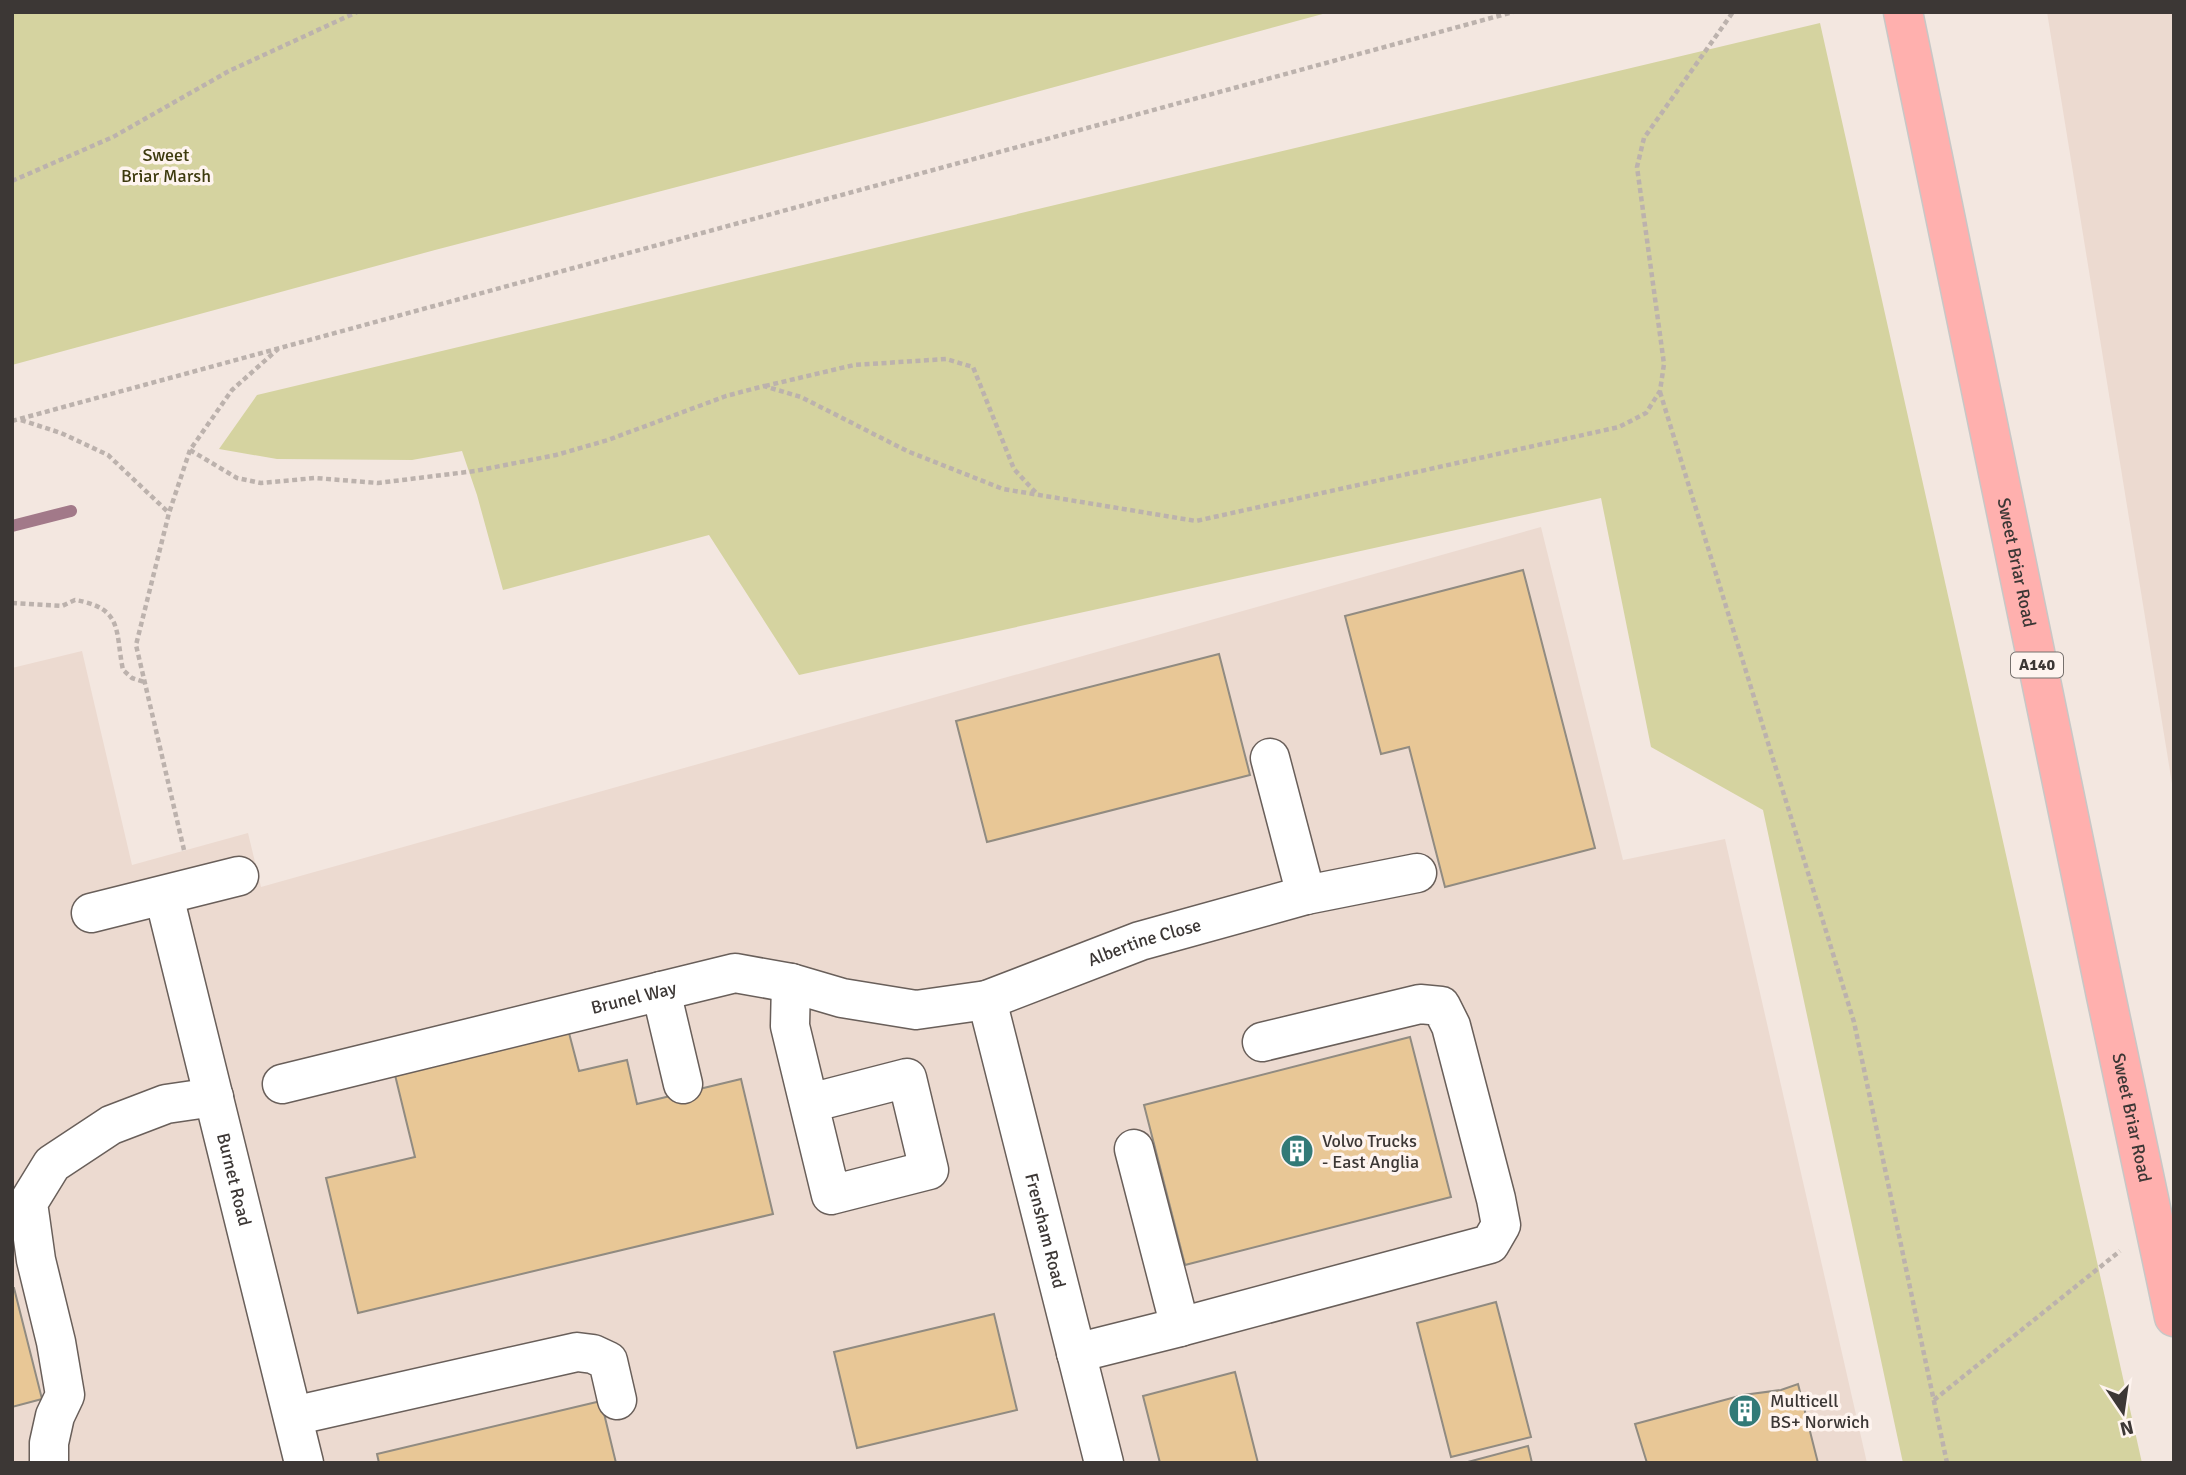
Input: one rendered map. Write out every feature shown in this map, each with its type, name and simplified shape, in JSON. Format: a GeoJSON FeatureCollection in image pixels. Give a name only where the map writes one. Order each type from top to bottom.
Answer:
{"type":"FeatureCollection","features":[{"type":"Feature","properties":{"kind":"highway","name":"Sweet Briar Road"},"geometry":{"type":"LineString","coordinates":[[1903,12],[2174,1317]]}},
{"type":"Feature","properties":{"kind":"street"},"geometry":{"type":"LineString","coordinates":[[1270,758],[1306,895]]}},
{"type":"Feature","properties":{"kind":"street","name":"Albertine Close"},"geometry":{"type":"LineString","coordinates":[[987,1000],[1140,941],[1306,895],[1416,873]]}},
{"type":"Feature","properties":{"kind":"street"},"geometry":{"type":"LineString","coordinates":[[91,913],[239,876]]}},
{"type":"Feature","properties":{"kind":"street","name":"Burnet Road"},"geometry":{"type":"LineString","coordinates":[[179,892],[214,1097],[304,1463]]}},
{"type":"Feature","properties":{"kind":"street","name":"Brunel Way"},"geometry":{"type":"LineString","coordinates":[[282,1084],[736,972],[791,983],[842,998],[915,1010],[987,1000]]}},
{"type":"Feature","properties":{"kind":"street"},"geometry":{"type":"LineString","coordinates":[[791,983],[790,1026],[810,1103]]}},
{"type":"Feature","properties":{"kind":"street"},"geometry":{"type":"LineString","coordinates":[[661,991],[683,1084]]}},
{"type":"Feature","properties":{"kind":"street","name":"Frensham Road"},"geometry":{"type":"LineString","coordinates":[[987,1000],[1104,1463]]}},
{"type":"Feature","properties":{"kind":"street"},"geometry":{"type":"LineString","coordinates":[[1076,1353],[1490,1244],[1501,1225],[1496,1199],[1451,1026],[1441,1006],[1420,1004],[1262,1042]]}},
{"type":"Feature","properties":{"kind":"street"},"geometry":{"type":"LineString","coordinates":[[49,1463],[49,1443],[55,1416],[65,1395],[56,1342],[36,1260],[28,1203],[52,1164],[111,1125],[166,1104],[214,1097]]}},
{"type":"Feature","properties":{"kind":"street"},"geometry":{"type":"LineString","coordinates":[[1133,1149],[1180,1327]]}},
{"type":"Feature","properties":{"kind":"street"},"geometry":{"type":"LineString","coordinates":[[293,1416],[576,1352],[593,1354],[608,1361],[617,1400]]}},
{"type":"Feature","properties":{"kind":"path"},"geometry":{"type":"LineString","coordinates":[[12,181],[113,137],[229,71],[357,12]]}},
{"type":"Feature","properties":{"kind":"path"},"geometry":{"type":"LineString","coordinates":[[12,421],[1513,12]]}},
{"type":"Feature","properties":{"kind":"path"},"geometry":{"type":"LineString","coordinates":[[764,386],[801,397],[907,451],[1003,489],[1196,521],[1619,427],[1646,413],[1660,391],[1664,364],[1637,167],[1644,138],[1733,12]]}},
{"type":"Feature","properties":{"kind":"path"},"geometry":{"type":"LineString","coordinates":[[179,892],[145,682],[136,645],[169,513],[190,450],[232,390],[279,349]]}},
{"type":"Feature","properties":{"kind":"path"},"geometry":{"type":"LineString","coordinates":[[190,450],[237,478],[261,483],[315,478],[378,483],[475,471],[556,455],[608,440],[726,396],[854,365],[946,359],[973,367],[1014,469],[1038,495]]}},
{"type":"Feature","properties":{"kind":"path"},"geometry":{"type":"LineString","coordinates":[[1660,391],[1854,1022],[1947,1463]]}},
{"type":"Feature","properties":{"kind":"path"},"geometry":{"type":"LineString","coordinates":[[20,419],[61,433],[108,455],[169,513]]}},
{"type":"Feature","properties":{"kind":"path"},"geometry":{"type":"LineString","coordinates":[[12,603],[62,606],[75,600],[103,608],[115,622],[123,670],[132,678],[145,682]]}},
{"type":"Feature","properties":{"kind":"path"},"geometry":{"type":"LineString","coordinates":[[1934,1400],[2117,1252],[2158,1243]]}},
{"type":"Feature","properties":{"kind":"shaded area"},"geometry":{"type":"Polygon","coordinates":[[[2047,12],[2174,12],[2174,796],[2047,12]]]}},
{"type":"Feature","properties":{"kind":"shaded area"},"geometry":{"type":"Polygon","coordinates":[[[1541,527],[1623,860],[1725,839],[1867,1463],[12,1463],[12,668],[82,651],[132,865],[248,833],[261,887],[1541,527]]]}},
{"type":"Feature","properties":{"kind":"green space","name":"Sweet Briar Marsh"},"geometry":{"type":"Polygon","coordinates":[[[12,12],[1330,12],[12,365],[12,12]]]}},
{"type":"Feature","properties":{"kind":"green space"},"geometry":{"type":"Polygon","coordinates":[[[1820,23],[2142,1463],[1903,1463],[1763,810],[1651,747],[1601,498],[799,675],[709,535],[503,590],[462,451],[412,460],[277,459],[219,449],[257,395],[1820,23]]]}},
{"type":"Feature","properties":{"kind":"building"},"geometry":{"type":"Polygon","coordinates":[[[1523,570],[1595,848],[1445,887],[1409,747],[1381,754],[1345,616],[1523,570]]]}},
{"type":"Feature","properties":{"kind":"building"},"geometry":{"type":"Polygon","coordinates":[[[1219,654],[1250,775],[987,842],[956,721],[1219,654]]]}},
{"type":"Feature","properties":{"kind":"building"},"geometry":{"type":"Polygon","coordinates":[[[569,1033],[579,1071],[627,1060],[637,1104],[741,1079],[773,1214],[358,1313],[326,1178],[415,1157],[395,1075],[569,1033]]]}},
{"type":"Feature","properties":{"kind":"building","name":"Volvo Trucks - East Anglia"},"geometry":{"type":"Polygon","coordinates":[[[1410,1037],[1451,1197],[1185,1265],[1144,1105],[1410,1037]]]}},
{"type":"Feature","properties":{"kind":"building"},"geometry":{"type":"Polygon","coordinates":[[[12,1288],[42,1399],[12,1407],[12,1288]]]}},
{"type":"Feature","properties":{"kind":"building"},"geometry":{"type":"Polygon","coordinates":[[[1496,1302],[1531,1437],[1451,1457],[1417,1323],[1496,1302]]]}},
{"type":"Feature","properties":{"kind":"building"},"geometry":{"type":"Polygon","coordinates":[[[994,1314],[1017,1410],[857,1448],[834,1352],[994,1314]]]}},
{"type":"Feature","properties":{"kind":"building"},"geometry":{"type":"Polygon","coordinates":[[[1235,1372],[1258,1463],[1160,1463],[1143,1396],[1235,1372]]]}},
{"type":"Feature","properties":{"kind":"building","name":"Multicell BS+ Norwich"},"geometry":{"type":"Polygon","coordinates":[[[1798,1384],[1818,1463],[1647,1463],[1635,1424],[1743,1395],[1781,1390],[1798,1384]]]}},
{"type":"Feature","properties":{"kind":"building"},"geometry":{"type":"Polygon","coordinates":[[[601,1401],[616,1463],[379,1463],[377,1454],[601,1401]]]}},
{"type":"Feature","properties":{"kind":"building"},"geometry":{"type":"Polygon","coordinates":[[[1528,1446],[1532,1463],[1464,1463],[1528,1446]]]}},
{"type":"Feature","properties":{"kind":"waterway"},"geometry":{"type":"LineString","coordinates":[[12,526],[71,511]]}},
{"type":"Feature","properties":{"kind":"place","name":"Volvo Trucks - East Anglia"},"geometry":{"type":"Point","coordinates":[1297,1151]}},
{"type":"Feature","properties":{"kind":"place","name":"Multicell BS+ Norwich"},"geometry":{"type":"Point","coordinates":[1745,1411]}}]}
